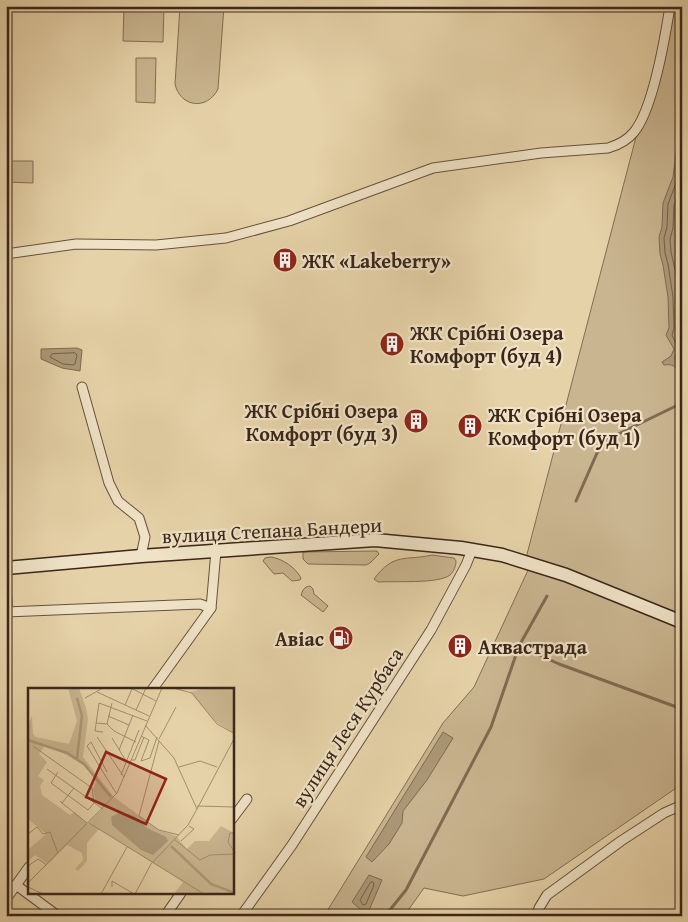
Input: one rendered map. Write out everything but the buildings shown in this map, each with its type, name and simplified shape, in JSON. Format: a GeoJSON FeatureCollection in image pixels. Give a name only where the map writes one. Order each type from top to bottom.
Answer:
{"type":"FeatureCollection","features":[{"type":"Feature","properties":{"kind":"main road","name":"вулиця Степана Бандери"},"geometry":{"type":"LineString","coordinates":[[6,568],[141,556],[375,540],[472,550],[502,556],[566,575],[682,622]]}},
{"type":"Feature","properties":{"kind":"street"},"geometry":{"type":"LineString","coordinates":[[6,254],[76,244],[156,245],[226,238],[289,221],[433,168],[541,154],[608,148],[617,145],[633,134],[640,125],[656,74],[670,6]]}},
{"type":"Feature","properties":{"kind":"street"},"geometry":{"type":"LineString","coordinates":[[82,388],[109,483],[118,501],[139,518],[145,537],[141,556]]}},
{"type":"Feature","properties":{"kind":"street","name":"вулиця Леся Курбаса"},"geometry":{"type":"LineString","coordinates":[[241,916],[292,845],[431,630],[466,565],[472,550]]}},
{"type":"Feature","properties":{"kind":"street"},"geometry":{"type":"LineString","coordinates":[[153,688],[211,608],[216,551]]}},
{"type":"Feature","properties":{"kind":"street"},"geometry":{"type":"LineString","coordinates":[[6,585],[7,613],[200,604],[211,608]]}},
{"type":"Feature","properties":{"kind":"street"},"geometry":{"type":"LineString","coordinates":[[234,816],[246,799]]}},
{"type":"Feature","properties":{"kind":"street"},"geometry":{"type":"LineString","coordinates":[[537,916],[539,908],[547,895],[621,841],[664,813],[682,805]]}},
{"type":"Feature","properties":{"kind":"street"},"geometry":{"type":"LineString","coordinates":[[6,899],[28,868]]}},
{"type":"Feature","properties":{"kind":"street"},"geometry":{"type":"LineString","coordinates":[[16,885],[28,894]]}},
{"type":"Feature","properties":{"kind":"street"},"geometry":{"type":"LineString","coordinates":[[28,894],[58,916]]}},
{"type":"Feature","properties":{"kind":"street"},"geometry":{"type":"LineString","coordinates":[[165,916],[180,894]]}},
{"type":"Feature","properties":{"kind":"shaded area"},"geometry":{"type":"Polygon","coordinates":[[[124,6],[164,6],[163,42],[123,41],[124,6]]]}},
{"type":"Feature","properties":{"kind":"shaded area"},"geometry":{"type":"Polygon","coordinates":[[[180,6],[224,6],[218,89],[207,101],[201,103],[194,103],[182,98],[175,84],[180,6]]]}},
{"type":"Feature","properties":{"kind":"shaded area"},"geometry":{"type":"Polygon","coordinates":[[[675,6],[682,6],[682,617],[526,558],[636,137],[650,109],[661,74],[675,6]]]}},
{"type":"Feature","properties":{"kind":"shaded area"},"geometry":{"type":"Polygon","coordinates":[[[136,58],[156,58],[155,103],[136,102],[136,58]]]}},
{"type":"Feature","properties":{"kind":"shaded area"},"geometry":{"type":"Polygon","coordinates":[[[6,161],[33,161],[33,183],[6,182],[6,161]]]}},
{"type":"Feature","properties":{"kind":"shaded area"},"geometry":{"type":"Polygon","coordinates":[[[377,551],[379,554],[366,565],[308,564],[303,559],[303,552],[377,551]]]}},
{"type":"Feature","properties":{"kind":"shaded area"},"geometry":{"type":"Polygon","coordinates":[[[432,555],[454,558],[456,565],[450,575],[436,580],[416,582],[378,582],[374,579],[381,570],[394,561],[432,555]]]}},
{"type":"Feature","properties":{"kind":"shaded area"},"geometry":{"type":"Polygon","coordinates":[[[271,557],[292,567],[301,578],[300,580],[292,581],[283,573],[274,574],[263,561],[265,558],[271,557]]]}},
{"type":"Feature","properties":{"kind":"shaded area"},"geometry":{"type":"Polygon","coordinates":[[[529,568],[564,579],[682,627],[682,784],[544,879],[463,896],[424,888],[404,916],[324,916],[443,723],[474,687],[529,568]]]}},
{"type":"Feature","properties":{"kind":"shaded area"},"geometry":{"type":"Polygon","coordinates":[[[310,586],[314,594],[328,606],[323,612],[301,595],[306,587],[310,586]]]}},
{"type":"Feature","properties":{"kind":"water"},"geometry":{"type":"Polygon","coordinates":[[[682,128],[682,377],[675,367],[664,365],[662,362],[671,356],[674,349],[666,335],[669,328],[668,297],[660,254],[659,237],[662,227],[663,203],[673,177],[679,134],[682,128]]]}},
{"type":"Feature","properties":{"kind":"water"},"geometry":{"type":"Polygon","coordinates":[[[77,348],[82,350],[80,371],[62,368],[41,359],[41,349],[77,348]]]}},
{"type":"Feature","properties":{"kind":"water"},"geometry":{"type":"Polygon","coordinates":[[[443,732],[453,738],[427,780],[403,811],[402,823],[389,844],[372,862],[366,857],[443,732]]]}},
{"type":"Feature","properties":{"kind":"water"},"geometry":{"type":"Polygon","coordinates":[[[369,875],[382,880],[367,915],[352,902],[369,875]]]}},
{"type":"Feature","properties":{"kind":"waterway"},"geometry":{"type":"LineString","coordinates":[[576,501],[597,453],[608,439],[680,404]]}},
{"type":"Feature","properties":{"kind":"waterway"},"geometry":{"type":"LineString","coordinates":[[385,916],[406,890],[491,727],[519,646],[547,596]]}},
{"type":"Feature","properties":{"kind":"waterway"},"geometry":{"type":"LineString","coordinates":[[519,646],[559,664],[682,709]]}},
{"type":"Feature","properties":{"kind":"place","name":"ЖК «Lakeberry»"},"geometry":{"type":"Point","coordinates":[285,260]}},
{"type":"Feature","properties":{"kind":"place","name":"ЖК Срібні Озера Комфорт (буд 4)"},"geometry":{"type":"Point","coordinates":[392,344]}},
{"type":"Feature","properties":{"kind":"place","name":"ЖК Срібні Озера Комфорт (буд 3)"},"geometry":{"type":"Point","coordinates":[416,421]}},
{"type":"Feature","properties":{"kind":"place","name":"ЖК Срібні Озера Комфорт (буд 1)"},"geometry":{"type":"Point","coordinates":[470,426]}},
{"type":"Feature","properties":{"kind":"place","name":"Авіас"},"geometry":{"type":"Point","coordinates":[341,638]}},
{"type":"Feature","properties":{"kind":"place","name":"Аквастрада"},"geometry":{"type":"Point","coordinates":[460,646]}}]}
